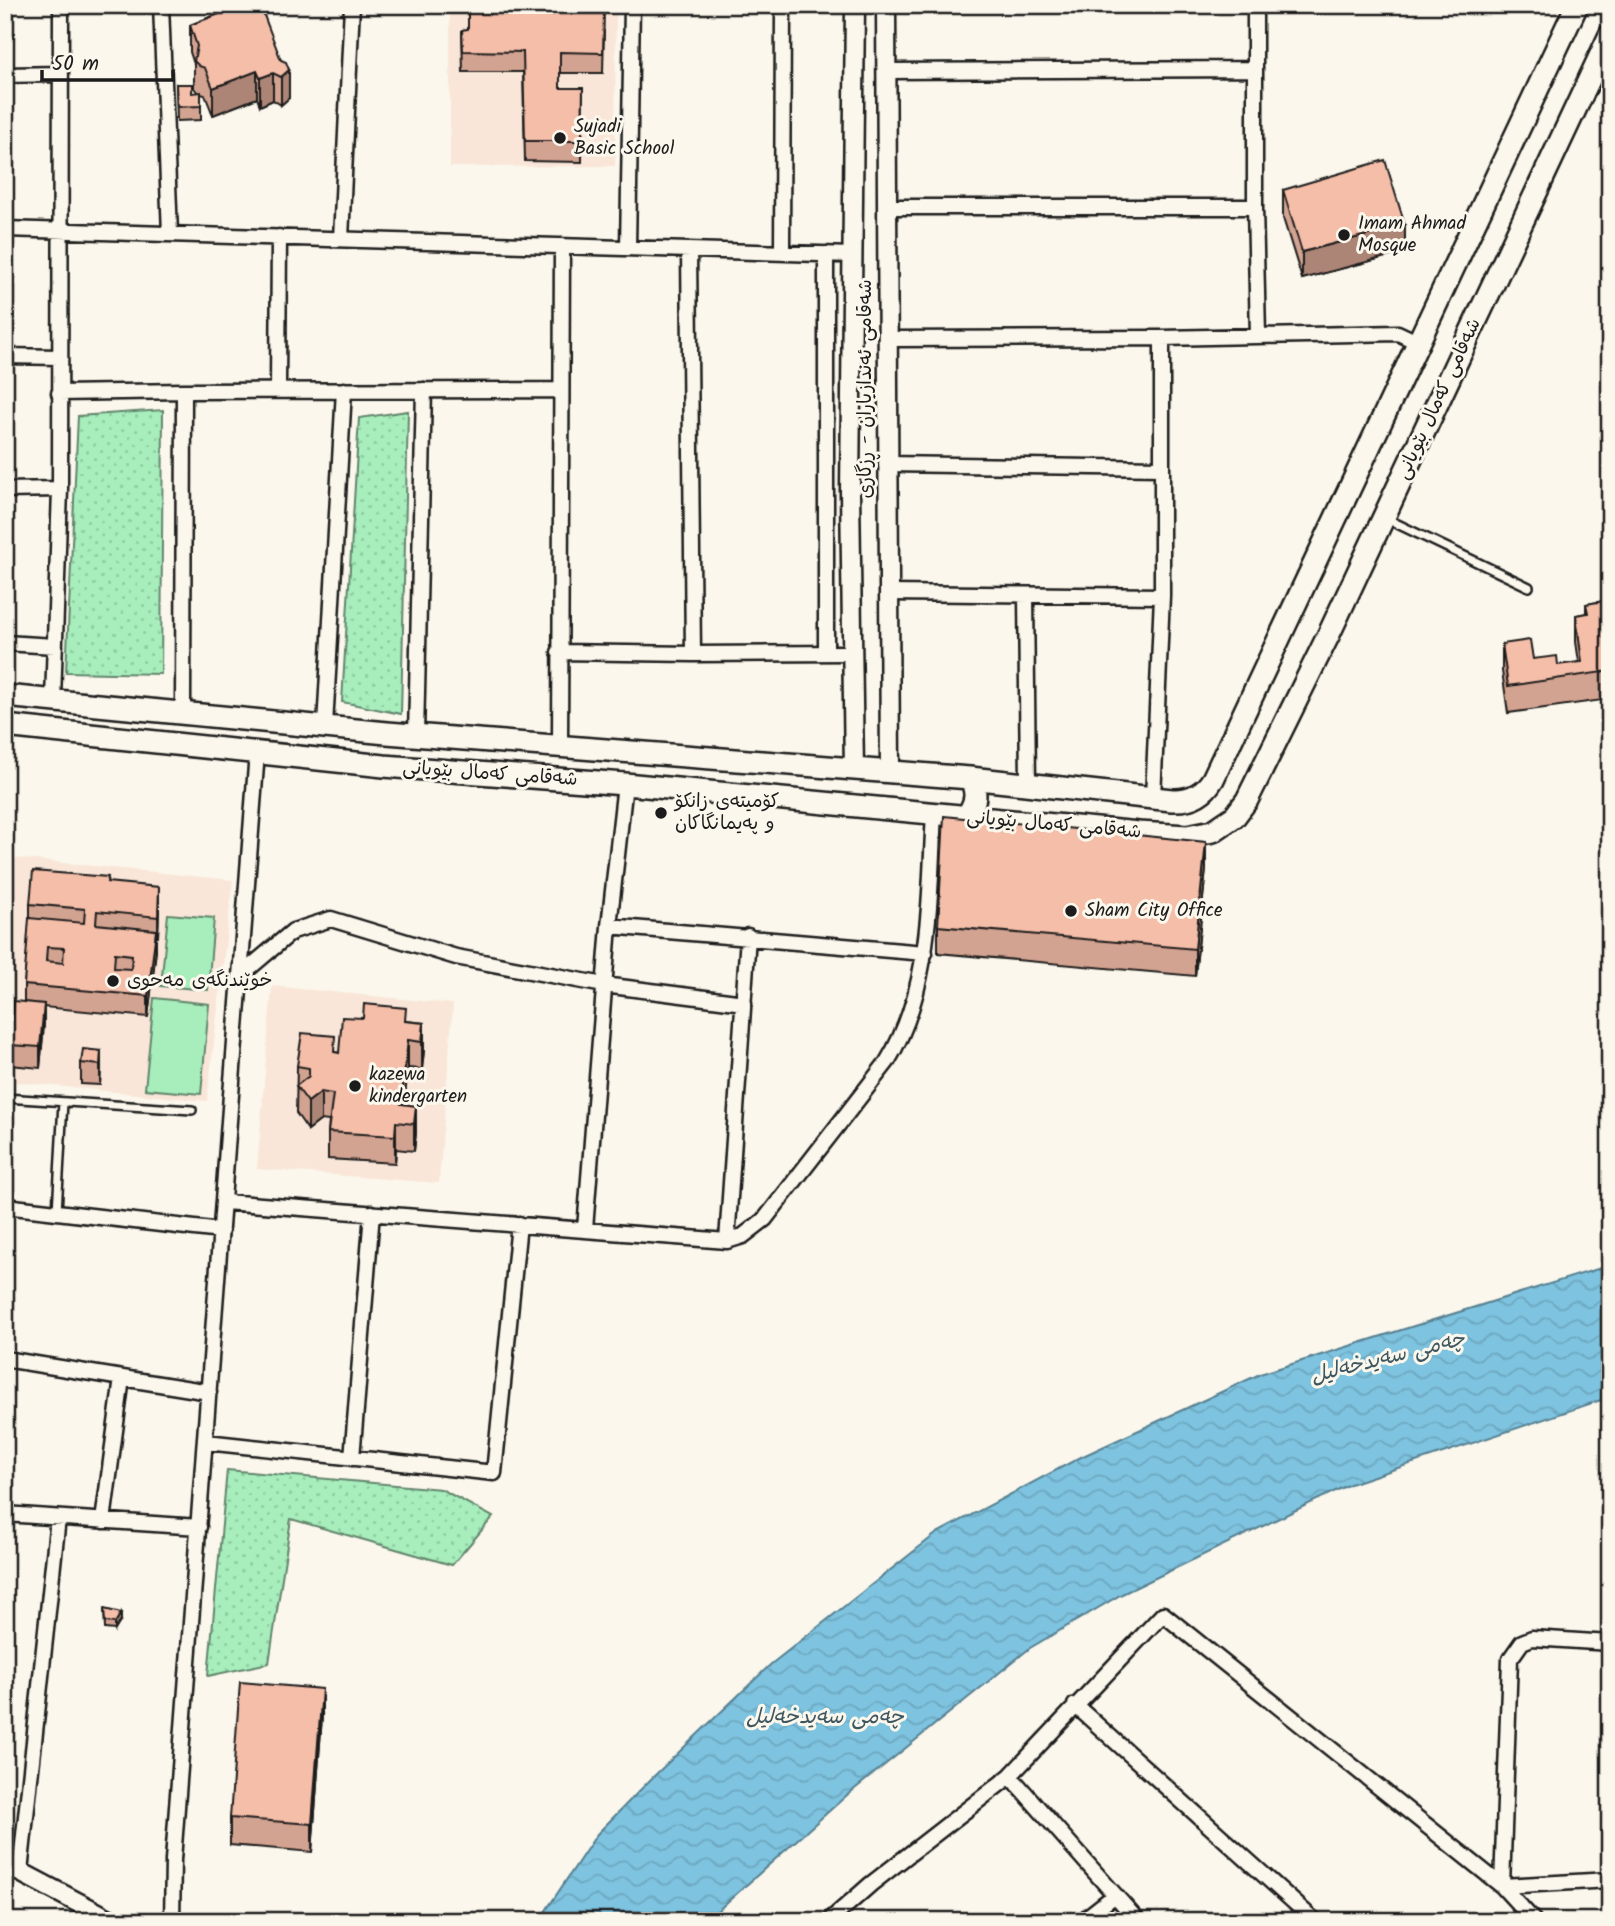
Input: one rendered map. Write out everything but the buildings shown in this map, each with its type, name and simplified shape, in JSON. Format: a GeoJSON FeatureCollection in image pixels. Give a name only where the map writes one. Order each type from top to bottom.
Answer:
{"type":"FeatureCollection","features":[{"type":"Feature","properties":{"kind":"main road","name":"شەقامی کەمال بێویانی"},"geometry":{"type":"LineString","coordinates":[[5,696],[387,733],[970,778],[1153,798],[1191,798],[1205,790],[1213,779],[1577,5]]}},
{"type":"Feature","properties":{"kind":"main road","name":"شەقامی کەمال بێویانی"},"geometry":{"type":"LineString","coordinates":[[5,726],[384,766],[625,784],[1173,836],[1207,833],[1228,822],[1241,809],[1253,788],[1384,517],[1610,35]]}},
{"type":"Feature","properties":{"kind":"main road"},"geometry":{"type":"LineString","coordinates":[[384,766],[379,755],[380,743],[387,733]]}},
{"type":"Feature","properties":{"kind":"main road"},"geometry":{"type":"LineString","coordinates":[[967,816],[974,805],[977,791],[970,778]]}},
{"type":"Feature","properties":{"kind":"street"},"geometry":{"type":"LineString","coordinates":[[53,700],[60,489],[61,5]]}},
{"type":"Feature","properties":{"kind":"street"},"geometry":{"type":"LineString","coordinates":[[161,5],[170,233]]}},
{"type":"Feature","properties":{"kind":"street"},"geometry":{"type":"LineString","coordinates":[[341,239],[352,5]]}},
{"type":"Feature","properties":{"kind":"street"},"geometry":{"type":"LineString","coordinates":[[628,248],[632,5]]}},
{"type":"Feature","properties":{"kind":"street"},"geometry":{"type":"LineString","coordinates":[[782,253],[783,5]]}},
{"type":"Feature","properties":{"kind":"street","name":"شەقامی ئەندازیاران - ڕزگاری"},"geometry":{"type":"LineString","coordinates":[[853,770],[850,492],[855,5]]}},
{"type":"Feature","properties":{"kind":"street","name":"شەقامی ئەندازیاران - ڕزگاری"},"geometry":{"type":"LineString","coordinates":[[886,5],[886,464],[890,772]]}},
{"type":"Feature","properties":{"kind":"street"},"geometry":{"type":"LineString","coordinates":[[1255,5],[1258,335]]}},
{"type":"Feature","properties":{"kind":"street"},"geometry":{"type":"LineString","coordinates":[[886,72],[1255,69]]}},
{"type":"Feature","properties":{"kind":"street"},"geometry":{"type":"LineString","coordinates":[[5,75],[61,74]]}},
{"type":"Feature","properties":{"kind":"street"},"geometry":{"type":"LineString","coordinates":[[853,148],[886,148]]}},
{"type":"Feature","properties":{"kind":"street"},"geometry":{"type":"LineString","coordinates":[[886,207],[1255,207]]}},
{"type":"Feature","properties":{"kind":"street"},"geometry":{"type":"LineString","coordinates":[[5,229],[852,255]]}},
{"type":"Feature","properties":{"kind":"street"},"geometry":{"type":"LineString","coordinates":[[278,390],[279,237]]}},
{"type":"Feature","properties":{"kind":"street"},"geometry":{"type":"LineString","coordinates":[[559,746],[562,246]]}},
{"type":"Feature","properties":{"kind":"street"},"geometry":{"type":"LineString","coordinates":[[690,250],[693,654]]}},
{"type":"Feature","properties":{"kind":"street"},"geometry":{"type":"LineString","coordinates":[[826,254],[826,653]]}},
{"type":"Feature","properties":{"kind":"street"},"geometry":{"type":"LineString","coordinates":[[886,339],[1163,338],[1398,333],[1417,342]]}},
{"type":"Feature","properties":{"kind":"street"},"geometry":{"type":"LineString","coordinates":[[1153,798],[1163,596],[1163,338]]}},
{"type":"Feature","properties":{"kind":"street"},"geometry":{"type":"LineString","coordinates":[[5,356],[59,357]]}},
{"type":"Feature","properties":{"kind":"street"},"geometry":{"type":"LineString","coordinates":[[324,726],[344,390]]}},
{"type":"Feature","properties":{"kind":"street"},"geometry":{"type":"LineString","coordinates":[[416,735],[424,390]]}},
{"type":"Feature","properties":{"kind":"street"},"geometry":{"type":"LineString","coordinates":[[59,393],[561,390]]}},
{"type":"Feature","properties":{"kind":"street"},"geometry":{"type":"LineString","coordinates":[[183,712],[184,391]]}},
{"type":"Feature","properties":{"kind":"street"},"geometry":{"type":"LineString","coordinates":[[886,464],[1162,468]]}},
{"type":"Feature","properties":{"kind":"street"},"geometry":{"type":"LineString","coordinates":[[5,490],[60,489]]}},
{"type":"Feature","properties":{"kind":"street"},"geometry":{"type":"LineString","coordinates":[[888,593],[1163,596]]}},
{"type":"Feature","properties":{"kind":"street"},"geometry":{"type":"LineString","coordinates":[[1026,595],[1028,784]]}},
{"type":"Feature","properties":{"kind":"street"},"geometry":{"type":"LineString","coordinates":[[5,643],[55,646]]}},
{"type":"Feature","properties":{"kind":"street"},"geometry":{"type":"LineString","coordinates":[[559,652],[852,653]]}},
{"type":"Feature","properties":{"kind":"street"},"geometry":{"type":"LineString","coordinates":[[172,1921],[173,1860],[257,752]]}},
{"type":"Feature","properties":{"kind":"street"},"geometry":{"type":"LineString","coordinates":[[585,1229],[609,926],[625,784]]}},
{"type":"Feature","properties":{"kind":"street"},"geometry":{"type":"LineString","coordinates":[[224,1202],[727,1241],[743,1236],[765,1219],[887,1062],[906,1024],[925,953],[934,813]]}},
{"type":"Feature","properties":{"kind":"street"},"geometry":{"type":"LineString","coordinates":[[241,975],[293,932],[331,919],[456,957],[604,985],[744,1003]]}},
{"type":"Feature","properties":{"kind":"street"},"geometry":{"type":"LineString","coordinates":[[609,926],[925,953]]}},
{"type":"Feature","properties":{"kind":"street"},"geometry":{"type":"LineString","coordinates":[[727,1241],[748,936]]}},
{"type":"Feature","properties":{"kind":"street"},"geometry":{"type":"LineString","coordinates":[[5,1206],[222,1231]]}},
{"type":"Feature","properties":{"kind":"street"},"geometry":{"type":"LineString","coordinates":[[352,1458],[372,1213]]}},
{"type":"Feature","properties":{"kind":"street"},"geometry":{"type":"LineString","coordinates":[[206,1442],[494,1473],[519,1224]]}},
{"type":"Feature","properties":{"kind":"street"},"geometry":{"type":"LineString","coordinates":[[5,1359],[209,1392]]}},
{"type":"Feature","properties":{"kind":"street"},"geometry":{"type":"LineString","coordinates":[[103,1521],[122,1378]]}},
{"type":"Feature","properties":{"kind":"street"},"geometry":{"type":"LineString","coordinates":[[5,1514],[199,1527]]}},
{"type":"Feature","properties":{"kind":"street"},"geometry":{"type":"LineString","coordinates":[[58,1518],[13,1868],[113,1921]]}},
{"type":"Feature","properties":{"kind":"street"},"geometry":{"type":"LineString","coordinates":[[829,1921],[871,1884],[1010,1776],[1163,1615],[1502,1886],[1534,1921]]}},
{"type":"Feature","properties":{"kind":"street"},"geometry":{"type":"LineString","coordinates":[[1502,1886],[1510,1659],[1522,1642],[1532,1639],[1610,1643]]}},
{"type":"Feature","properties":{"kind":"street"},"geometry":{"type":"LineString","coordinates":[[1075,1705],[1315,1921]]}},
{"type":"Feature","properties":{"kind":"street"},"geometry":{"type":"LineString","coordinates":[[1010,1776],[1138,1921]]}},
{"type":"Feature","properties":{"kind":"street"},"geometry":{"type":"LineString","coordinates":[[1502,1886],[1610,1880]]}},
{"type":"Feature","properties":{"kind":"street"},"geometry":{"type":"LineString","coordinates":[[1082,1921],[1114,1896]]}},
{"type":"Feature","properties":{"kind":"lane"},"geometry":{"type":"LineString","coordinates":[[1384,517],[1529,587]]}},
{"type":"Feature","properties":{"kind":"lane"},"geometry":{"type":"LineString","coordinates":[[5,1098],[192,1110]]}},
{"type":"Feature","properties":{"kind":"lane"},"geometry":{"type":"LineString","coordinates":[[57,1212],[63,1102]]}},
{"type":"Feature","properties":{"kind":"shaded area"},"geometry":{"type":"Polygon","coordinates":[[[450,5],[616,5],[615,166],[450,167],[450,5]]]}},
{"type":"Feature","properties":{"kind":"shaded area","name":"خوێندنگەی مەحوی"},"geometry":{"type":"Polygon","coordinates":[[[5,857],[233,880],[207,1101],[5,1081],[5,857]]]}},
{"type":"Feature","properties":{"kind":"shaded area","name":"kazewa kindergarten"},"geometry":{"type":"Polygon","coordinates":[[[272,986],[453,1004],[439,1183],[257,1169],[272,986]]]}},
{"type":"Feature","properties":{"kind":"green space"},"geometry":{"type":"Polygon","coordinates":[[[163,410],[161,674],[66,672],[78,416],[163,410]]]}},
{"type":"Feature","properties":{"kind":"green space"},"geometry":{"type":"Polygon","coordinates":[[[408,411],[401,714],[342,702],[359,418],[408,411]]]}},
{"type":"Feature","properties":{"kind":"green space"},"geometry":{"type":"Polygon","coordinates":[[[168,914],[214,918],[208,990],[161,986],[168,914]]]}},
{"type":"Feature","properties":{"kind":"green space"},"geometry":{"type":"Polygon","coordinates":[[[154,998],[209,1004],[201,1094],[145,1089],[154,998]]]}},
{"type":"Feature","properties":{"kind":"green space"},"geometry":{"type":"Polygon","coordinates":[[[227,1470],[441,1489],[493,1517],[452,1565],[291,1519],[269,1663],[208,1676],[227,1470]]]}},
{"type":"Feature","properties":{"kind":"water","name":"چەمی سەیدخەلیل"},"geometry":{"type":"Polygon","coordinates":[[[1610,1265],[1610,1397],[1350,1484],[1122,1594],[1030,1648],[846,1796],[706,1921],[539,1921],[597,1834],[652,1778],[770,1665],[937,1533],[1081,1457],[1260,1374],[1610,1265]]]}},
{"type":"Feature","properties":{"kind":"place","name":"Sujadi Basic School"},"geometry":{"type":"Point","coordinates":[560,138]}},
{"type":"Feature","properties":{"kind":"place","name":"Imam Ahmad Mosque"},"geometry":{"type":"Point","coordinates":[1344,235]}},
{"type":"Feature","properties":{"kind":"place","name":"کۆمیتەی زانکۆ و پەیمانگاکان"},"geometry":{"type":"Point","coordinates":[661,813]}},
{"type":"Feature","properties":{"kind":"place","name":"Sham City Office"},"geometry":{"type":"Point","coordinates":[1071,911]}},
{"type":"Feature","properties":{"kind":"place","name":"خوێندنگەی مەحوی"},"geometry":{"type":"Point","coordinates":[113,981]}},
{"type":"Feature","properties":{"kind":"place","name":"kazewa kindergarten"},"geometry":{"type":"Point","coordinates":[355,1086]}}]}
